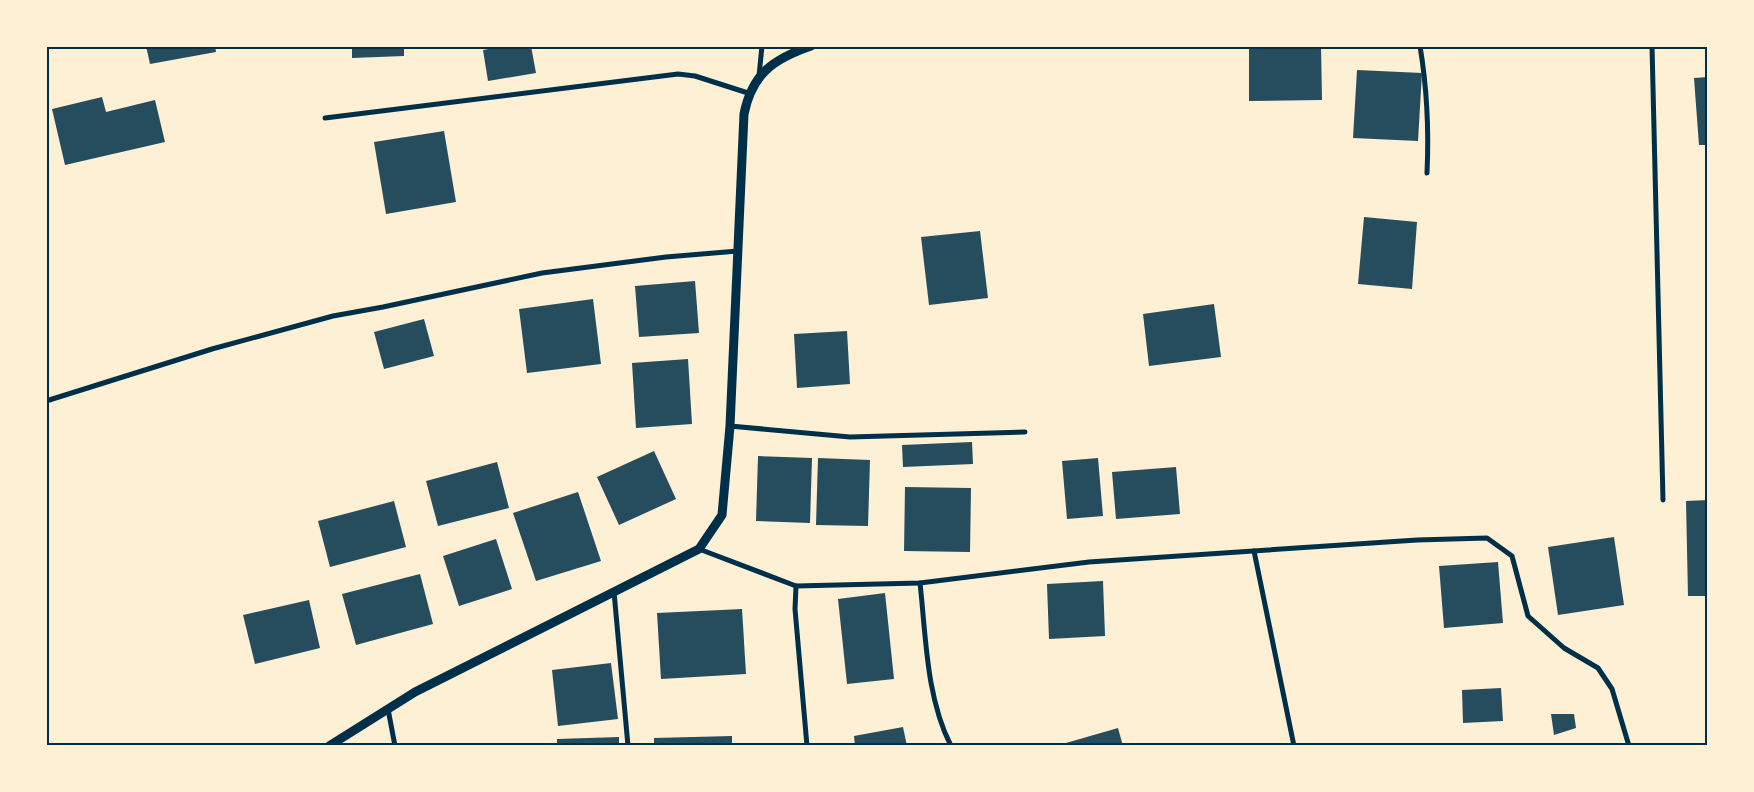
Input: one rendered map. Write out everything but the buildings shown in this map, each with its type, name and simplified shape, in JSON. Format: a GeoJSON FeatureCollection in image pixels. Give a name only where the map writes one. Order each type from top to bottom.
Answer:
{"type":"FeatureCollection","features":[{"type":"Feature","properties":{"kind":"street"},"geometry":{"type":"LineString","coordinates":[[759,77],[762,46]]}},
{"type":"Feature","properties":{"kind":"street"},"geometry":{"type":"LineString","coordinates":[[329,746],[415,692],[699,549],[722,515],[730,426],[744,114],[748,93],[759,77],[773,64],[811,46]]}},
{"type":"Feature","properties":{"kind":"street"},"geometry":{"type":"LineString","coordinates":[[1420,46],[1429,136],[1427,173]]}},
{"type":"Feature","properties":{"kind":"street"},"geometry":{"type":"LineString","coordinates":[[1652,46],[1663,500]]}},
{"type":"Feature","properties":{"kind":"street"},"geometry":{"type":"LineString","coordinates":[[325,118],[678,74],[695,76],[748,93]]}},
{"type":"Feature","properties":{"kind":"street"},"geometry":{"type":"LineString","coordinates":[[46,401],[212,349],[333,316],[542,273],[666,257],[738,251]]}},
{"type":"Feature","properties":{"kind":"street"},"geometry":{"type":"LineString","coordinates":[[730,426],[850,437],[1025,432]]}},
{"type":"Feature","properties":{"kind":"street"},"geometry":{"type":"LineString","coordinates":[[699,549],[796,586],[920,583],[1089,562],[1417,540],[1487,538],[1512,556],[1528,616],[1564,648],[1598,668],[1612,689],[1629,746]]}},
{"type":"Feature","properties":{"kind":"street"},"geometry":{"type":"LineString","coordinates":[[1254,551],[1294,746]]}},
{"type":"Feature","properties":{"kind":"street"},"geometry":{"type":"LineString","coordinates":[[920,583],[933,691],[937,709],[951,746]]}},
{"type":"Feature","properties":{"kind":"street"},"geometry":{"type":"LineString","coordinates":[[796,586],[795,609],[807,746]]}},
{"type":"Feature","properties":{"kind":"street"},"geometry":{"type":"LineString","coordinates":[[614,592],[628,746]]}},
{"type":"Feature","properties":{"kind":"street"},"geometry":{"type":"LineString","coordinates":[[388,709],[395,746]]}}]}
